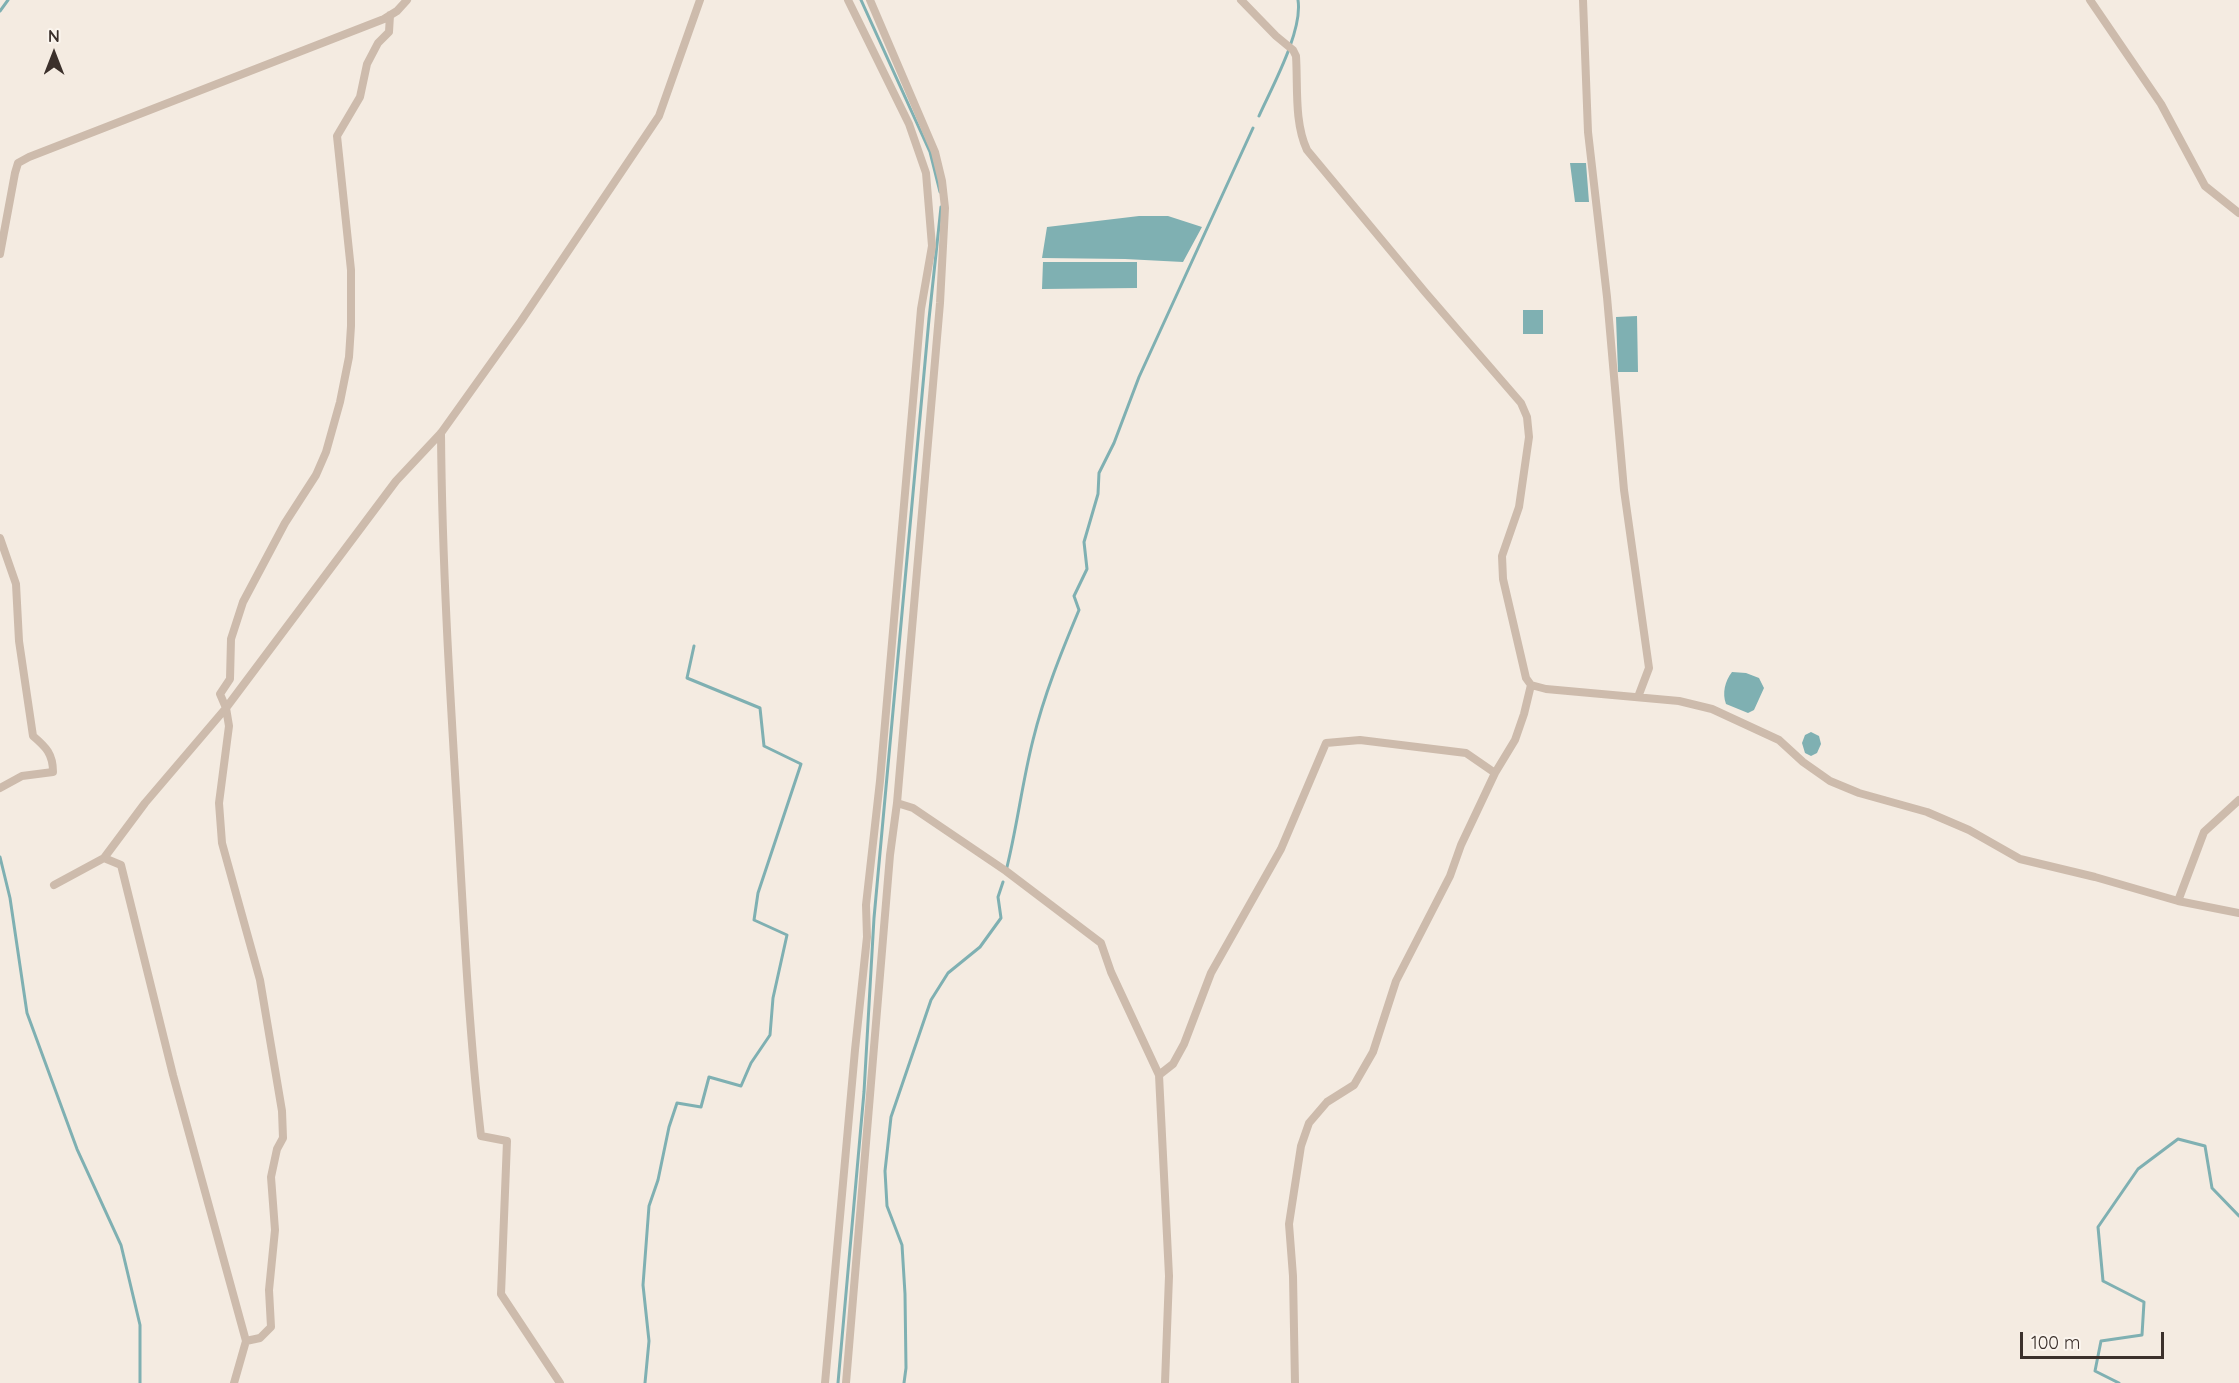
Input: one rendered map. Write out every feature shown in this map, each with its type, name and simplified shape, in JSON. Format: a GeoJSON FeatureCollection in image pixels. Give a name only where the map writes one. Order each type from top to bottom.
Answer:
{"type":"FeatureCollection","features":[{"type":"Feature","properties":{"kind":"street"},"geometry":{"type":"LineString","coordinates":[[0,254],[18,163],[390,15],[407,0]]}},
{"type":"Feature","properties":{"kind":"street"},"geometry":{"type":"LineString","coordinates":[[54,885],[104,858],[145,803],[226,708],[396,481],[441,433],[527,312],[658,116],[700,0]]}},
{"type":"Feature","properties":{"kind":"street"},"geometry":{"type":"LineString","coordinates":[[825,1383],[867,937],[866,905],[880,781],[921,309],[932,246],[927,173],[909,124],[848,0]]}},
{"type":"Feature","properties":{"kind":"street"},"geometry":{"type":"LineString","coordinates":[[846,1383],[890,855],[897,803],[940,303],[945,208],[935,152],[870,0]]}},
{"type":"Feature","properties":{"kind":"street"},"geometry":{"type":"LineString","coordinates":[[1241,0],[1293,50],[1296,56],[1300,121],[1302,138],[1307,150],[1521,403],[1527,417],[1529,437],[1519,507],[1502,556],[1503,579],[1526,678],[1531,685],[1546,689],[1679,701],[1721,713],[1779,741],[1830,781],[1859,793],[1927,812],[1969,830],[2020,859],[2095,877],[2178,901],[2239,913]]}},
{"type":"Feature","properties":{"kind":"street"},"geometry":{"type":"LineString","coordinates":[[1583,0],[1588,132],[1607,297],[1624,490],[1649,668],[1638,697]]}},
{"type":"Feature","properties":{"kind":"street"},"geometry":{"type":"LineString","coordinates":[[2090,0],[2161,104],[2205,186],[2239,213]]}},
{"type":"Feature","properties":{"kind":"street"},"geometry":{"type":"LineString","coordinates":[[246,1341],[260,1338],[271,1327],[269,1290],[273,1265],[274,1230],[271,1178],[277,1149],[283,1138],[282,1111],[260,980],[222,843],[219,803],[229,726],[226,708],[220,694],[230,679],[231,639],[243,602],[285,523],[316,475],[326,452],[340,402],[349,357],[351,270],[337,136],[360,97],[367,64],[378,43],[388,32],[390,15]]}},
{"type":"Feature","properties":{"kind":"street"},"geometry":{"type":"LineString","coordinates":[[441,433],[442,533],[455,769],[471,1046],[481,1136],[507,1141],[501,1294],[560,1383]]}},
{"type":"Feature","properties":{"kind":"street"},"geometry":{"type":"LineString","coordinates":[[0,538],[16,584],[20,641],[33,736],[49,749],[53,772],[22,776],[0,788]]}},
{"type":"Feature","properties":{"kind":"street"},"geometry":{"type":"LineString","coordinates":[[1295,1383],[1293,1276],[1288,1224],[1301,1146],[1309,1123],[1327,1102],[1354,1085],[1364,1068],[1379,1035],[1396,981],[1450,876],[1461,845],[1495,773],[1515,740],[1531,685]]}},
{"type":"Feature","properties":{"kind":"street"},"geometry":{"type":"LineString","coordinates":[[1159,1075],[1173,1064],[1185,1044],[1211,973],[1281,849],[1326,743],[1360,740],[1466,753],[1495,773]]}},
{"type":"Feature","properties":{"kind":"street"},"geometry":{"type":"LineString","coordinates":[[2178,901],[2204,832],[2239,800]]}},
{"type":"Feature","properties":{"kind":"street"},"geometry":{"type":"LineString","coordinates":[[897,803],[913,808],[1006,871],[1101,943],[1159,1075],[1169,1276],[1165,1383]]}},
{"type":"Feature","properties":{"kind":"street"},"geometry":{"type":"LineString","coordinates":[[104,858],[122,866],[173,1075],[246,1341],[234,1383]]}},
{"type":"Feature","properties":{"kind":"water"},"geometry":{"type":"Polygon","coordinates":[[[1570,163],[1586,163],[1589,202],[1575,202],[1570,163]]]}},
{"type":"Feature","properties":{"kind":"water"},"geometry":{"type":"Polygon","coordinates":[[[1139,216],[1168,216],[1202,227],[1183,262],[1042,258],[1047,227],[1139,216]]]}},
{"type":"Feature","properties":{"kind":"water"},"geometry":{"type":"Polygon","coordinates":[[[1043,262],[1137,262],[1137,288],[1042,289],[1043,262]]]}},
{"type":"Feature","properties":{"kind":"water"},"geometry":{"type":"Polygon","coordinates":[[[1523,310],[1543,310],[1543,334],[1523,334],[1523,310]]]}},
{"type":"Feature","properties":{"kind":"water"},"geometry":{"type":"Polygon","coordinates":[[[1637,316],[1638,372],[1618,372],[1616,317],[1637,316]]]}},
{"type":"Feature","properties":{"kind":"water"},"geometry":{"type":"Polygon","coordinates":[[[1732,672],[1746,673],[1759,678],[1764,688],[1754,710],[1748,713],[1726,704],[1725,687],[1732,672]]]}},
{"type":"Feature","properties":{"kind":"water"},"geometry":{"type":"Polygon","coordinates":[[[1811,732],[1819,736],[1821,744],[1817,753],[1811,756],[1805,753],[1802,743],[1805,735],[1811,732]]]}},
{"type":"Feature","properties":{"kind":"waterway"},"geometry":{"type":"LineString","coordinates":[[0,11],[8,0]]}},
{"type":"Feature","properties":{"kind":"waterway"},"geometry":{"type":"LineString","coordinates":[[861,0],[930,152],[940,192]]}},
{"type":"Feature","properties":{"kind":"waterway"},"geometry":{"type":"LineString","coordinates":[[1259,116],[1291,43],[1296,27],[1298,0]]}},
{"type":"Feature","properties":{"kind":"waterway"},"geometry":{"type":"LineString","coordinates":[[1006,871],[1037,723],[1053,674],[1079,610],[1074,596],[1087,569],[1084,542],[1098,494],[1099,473],[1114,443],[1139,377],[1253,128]]}},
{"type":"Feature","properties":{"kind":"waterway"},"geometry":{"type":"LineString","coordinates":[[838,1383],[864,1092],[874,918],[941,207]]}},
{"type":"Feature","properties":{"kind":"waterway"},"geometry":{"type":"LineString","coordinates":[[645,1383],[649,1341],[643,1285],[649,1206],[658,1180],[669,1127],[677,1103],[701,1107],[709,1077],[741,1086],[751,1063],[770,1035],[773,998],[787,935],[754,920],[758,893],[801,764],[764,746],[760,708],[687,678],[694,646]]}},
{"type":"Feature","properties":{"kind":"waterway"},"geometry":{"type":"LineString","coordinates":[[0,857],[10,898],[27,1013],[77,1149],[121,1245],[140,1325],[140,1383]]}},
{"type":"Feature","properties":{"kind":"waterway"},"geometry":{"type":"LineString","coordinates":[[904,1383],[906,1368],[905,1294],[902,1245],[887,1206],[885,1171],[891,1117],[931,1000],[948,973],[980,947],[1001,918],[998,897],[1003,882]]}},
{"type":"Feature","properties":{"kind":"waterway"},"geometry":{"type":"LineString","coordinates":[[2119,1383],[2095,1371],[2101,1341],[2142,1335],[2144,1302],[2103,1281],[2098,1227],[2138,1169],[2178,1139],[2205,1146],[2212,1188],[2239,1216]]}}]}
